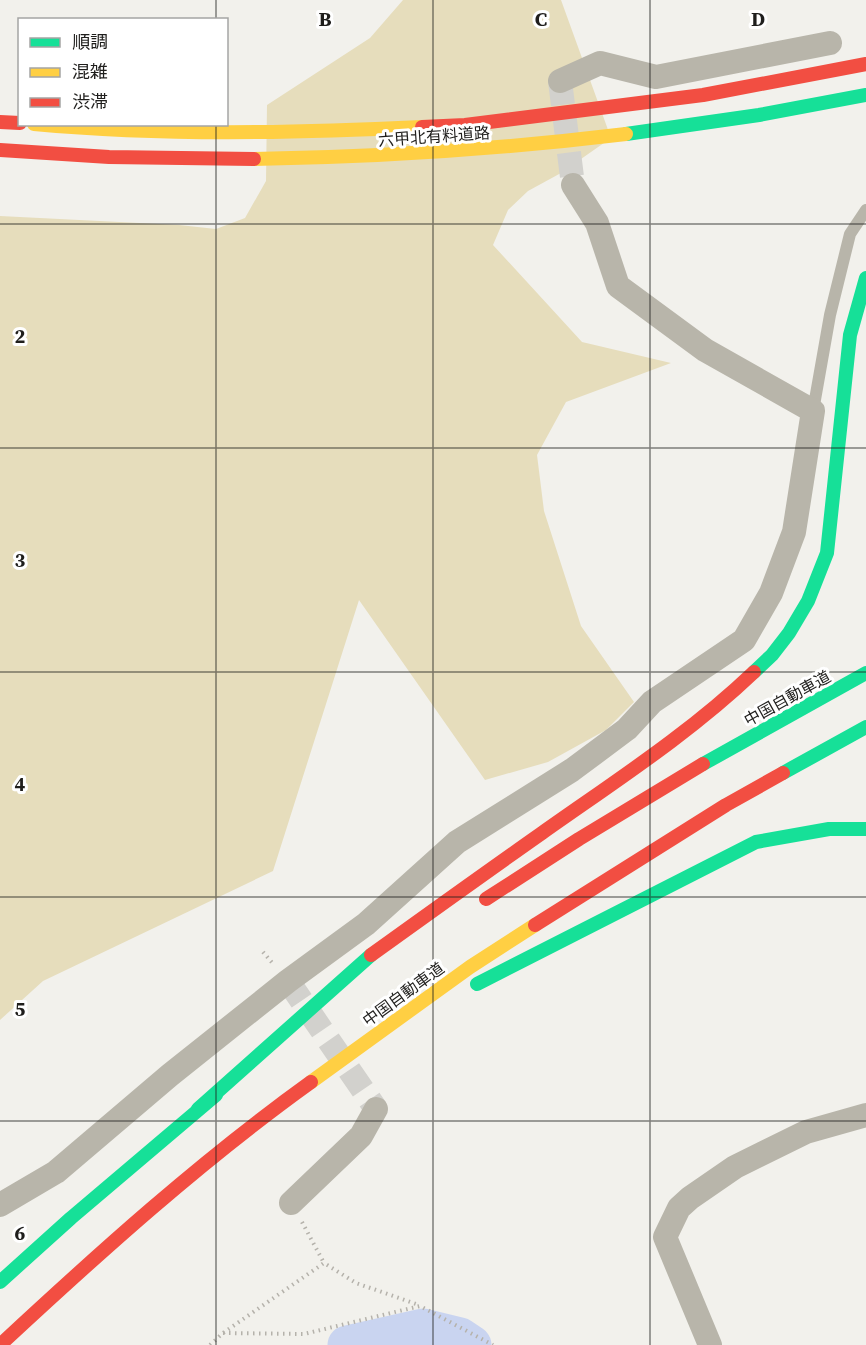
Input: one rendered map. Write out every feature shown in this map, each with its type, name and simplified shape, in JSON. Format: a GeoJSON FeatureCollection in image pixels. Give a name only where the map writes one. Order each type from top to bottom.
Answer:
{"type":"FeatureCollection","features":[{"type":"Feature","properties":{"kind":"main road","name":"六甲北有料道路"},"geometry":{"type":"LineString","coordinates":[[56,126],[99,130],[212,132],[330,131],[465,125],[703,95],[866,64]]}},
{"type":"Feature","properties":{"kind":"main road","name":"六甲北有料道路"},"geometry":{"type":"LineString","coordinates":[[0,150],[56,155],[236,160],[350,158],[468,151],[599,138],[791,110],[866,95]]}},
{"type":"Feature","properties":{"kind":"main road"},"geometry":{"type":"LineString","coordinates":[[0,122],[18,123]]}},
{"type":"Feature","properties":{"kind":"main road"},"geometry":{"type":"LineString","coordinates":[[198,1109],[364,960],[644,763],[736,689],[772,655],[789,633],[808,601],[827,553],[850,335],[866,278]]}},
{"type":"Feature","properties":{"kind":"main road","name":"中国自動車道"},"geometry":{"type":"LineString","coordinates":[[472,908],[567,846],[703,763],[866,673]]}},
{"type":"Feature","properties":{"kind":"main road","name":"中国自動車道"},"geometry":{"type":"LineString","coordinates":[[0,1345],[100,1252],[197,1170],[287,1100],[470,966],[726,805],[866,727]]}},
{"type":"Feature","properties":{"kind":"main road"},"geometry":{"type":"LineString","coordinates":[[371,1038],[756,842],[829,829],[866,830]]}},
{"type":"Feature","properties":{"kind":"main road","name":"中国自動車道"},"geometry":{"type":"LineString","coordinates":[[0,1282],[198,1109],[341,1000]]}},
{"type":"Feature","properties":{"kind":"street"},"geometry":{"type":"LineString","coordinates":[[560,81],[600,63],[656,77],[830,43]]}},
{"type":"Feature","properties":{"kind":"street"},"geometry":{"type":"LineString","coordinates":[[0,1205],[56,1172],[288,981],[366,924],[457,842],[572,770],[627,729],[652,702],[744,640],[771,593],[794,532],[813,411],[705,350],[618,286],[597,223],[573,185]]}},
{"type":"Feature","properties":{"kind":"street"},"geometry":{"type":"LineString","coordinates":[[291,1203],[361,1136],[376,1109]]}},
{"type":"Feature","properties":{"kind":"street"},"geometry":{"type":"LineString","coordinates":[[710,1345],[664,1237],[680,1208],[690,1198],[735,1167],[806,1132],[866,1115]]}},
{"type":"Feature","properties":{"kind":"lane"},"geometry":{"type":"LineString","coordinates":[[813,411],[830,315],[850,234],[866,210]]}},
{"type":"Feature","properties":{"kind":"path"},"geometry":{"type":"LineString","coordinates":[[291,1203],[324,1263],[356,1283],[420,1306],[493,1345]]}},
{"type":"Feature","properties":{"kind":"path"},"geometry":{"type":"LineString","coordinates":[[210,1345],[223,1333],[324,1263]]}},
{"type":"Feature","properties":{"kind":"path"},"geometry":{"type":"LineString","coordinates":[[223,1333],[304,1334],[420,1306]]}},
{"type":"Feature","properties":{"kind":"shaded area"},"geometry":{"type":"Polygon","coordinates":[[[403,0],[561,0],[611,138],[561,173],[528,191],[508,210],[493,245],[582,342],[671,363],[566,402],[537,455],[544,511],[581,626],[634,702],[606,730],[548,762],[485,780],[359,600],[273,871],[43,981],[0,1020],[0,216],[216,229],[245,218],[266,181],[267,105],[370,38],[403,0]]]}},
{"type":"Feature","properties":{"kind":"waterway"},"geometry":{"type":"LineString","coordinates":[[347,1345],[423,1328],[460,1337],[472,1345]]}},
{"type":"Feature","properties":{"kind":"tunnel"},"geometry":{"type":"LineString","coordinates":[[560,81],[573,185]]}},
{"type":"Feature","properties":{"kind":"tunnel"},"geometry":{"type":"LineString","coordinates":[[288,981],[376,1109]]}},
{"type":"Feature","properties":{"kind":"traffic: fast"},"geometry":{"type":"LineString","coordinates":[[626,134],[759,115],[866,95]]}},
{"type":"Feature","properties":{"kind":"traffic: fast"},"geometry":{"type":"LineString","coordinates":[[754,672],[772,655],[789,633],[808,601],[827,553],[850,335],[866,278]]}},
{"type":"Feature","properties":{"kind":"traffic: fast"},"geometry":{"type":"LineString","coordinates":[[703,764],[866,673]]}},
{"type":"Feature","properties":{"kind":"traffic: fast"},"geometry":{"type":"LineString","coordinates":[[783,773],[866,727]]}},
{"type":"Feature","properties":{"kind":"traffic: fast"},"geometry":{"type":"LineString","coordinates":[[477,984],[756,842],[829,829],[866,829]]}},
{"type":"Feature","properties":{"kind":"traffic: fast"},"geometry":{"type":"LineString","coordinates":[[198,1109],[371,955]]}},
{"type":"Feature","properties":{"kind":"traffic: fast"},"geometry":{"type":"LineString","coordinates":[[0,1282],[71,1218],[216,1095]]}},
{"type":"Feature","properties":{"kind":"traffic: slow"},"geometry":{"type":"LineString","coordinates":[[58,126],[179,132],[325,131],[422,127]]}},
{"type":"Feature","properties":{"kind":"traffic: slow"},"geometry":{"type":"LineString","coordinates":[[254,159],[440,151],[626,134]]}},
{"type":"Feature","properties":{"kind":"traffic: slow"},"geometry":{"type":"LineString","coordinates":[[311,1082],[470,967],[535,925]]}},
{"type":"Feature","properties":{"kind":"traffic: jam"},"geometry":{"type":"LineString","coordinates":[[422,127],[465,125],[703,95],[866,64]]}},
{"type":"Feature","properties":{"kind":"traffic: jam"},"geometry":{"type":"LineString","coordinates":[[0,122],[18,123]]}},
{"type":"Feature","properties":{"kind":"traffic: jam"},"geometry":{"type":"LineString","coordinates":[[0,150],[109,157],[254,159]]}},
{"type":"Feature","properties":{"kind":"traffic: jam"},"geometry":{"type":"LineString","coordinates":[[371,955],[651,757],[704,716],[754,672]]}},
{"type":"Feature","properties":{"kind":"traffic: jam"},"geometry":{"type":"LineString","coordinates":[[486,899],[579,839],[703,764]]}},
{"type":"Feature","properties":{"kind":"traffic: jam"},"geometry":{"type":"LineString","coordinates":[[535,925],[726,805],[783,773]]}},
{"type":"Feature","properties":{"kind":"traffic: jam"},"geometry":{"type":"LineString","coordinates":[[0,1345],[190,1176],[311,1082]]}}]}
